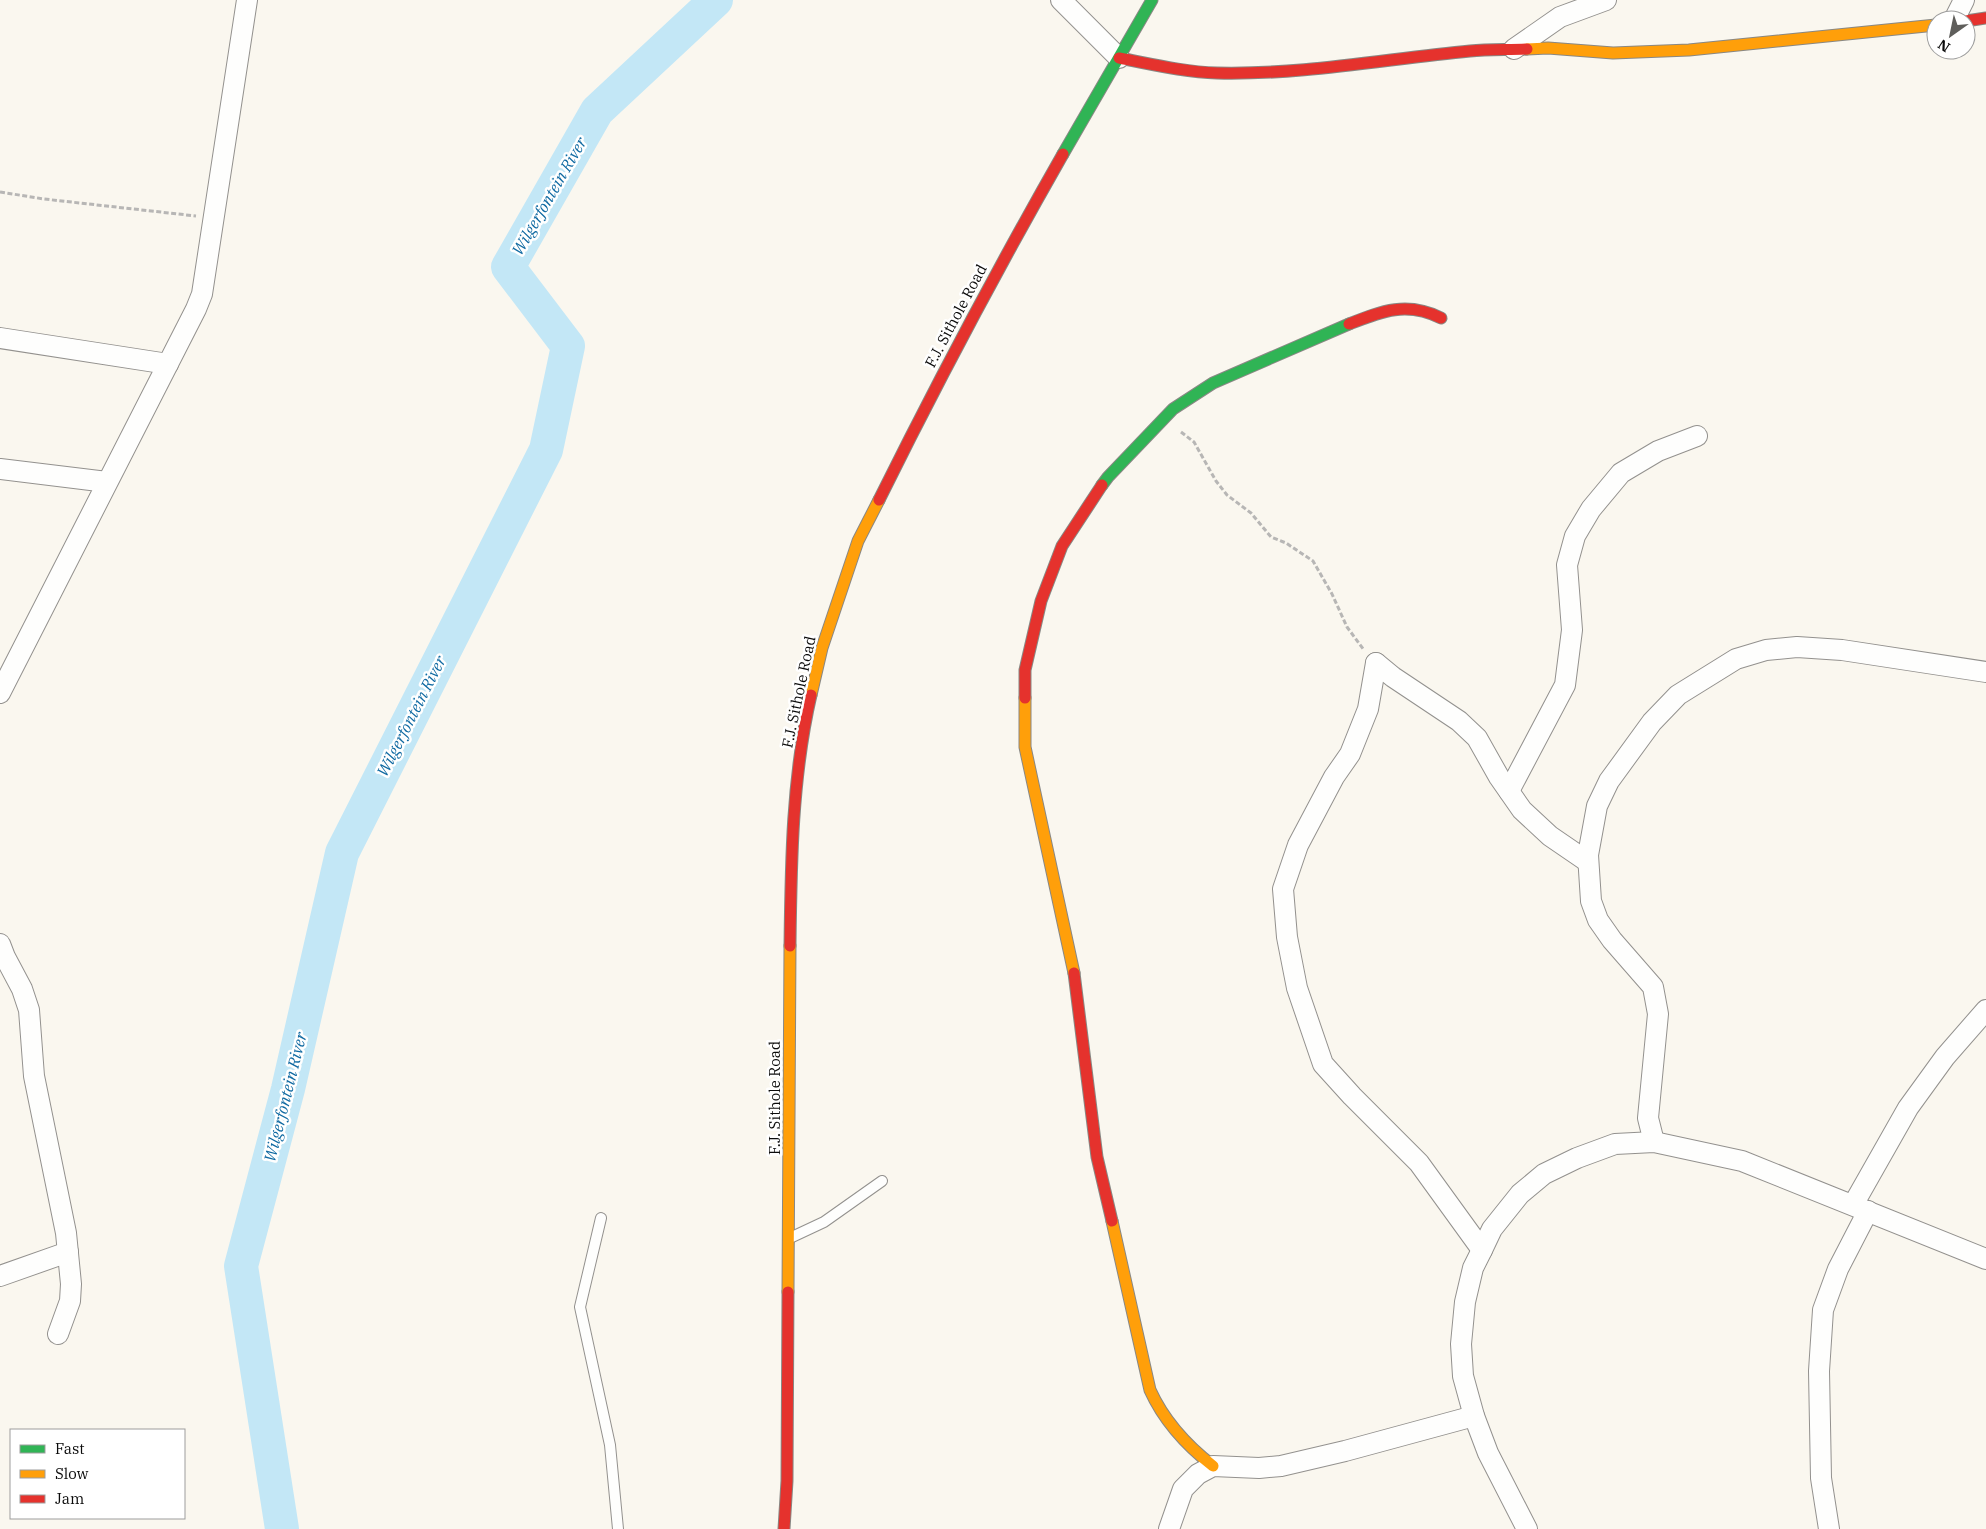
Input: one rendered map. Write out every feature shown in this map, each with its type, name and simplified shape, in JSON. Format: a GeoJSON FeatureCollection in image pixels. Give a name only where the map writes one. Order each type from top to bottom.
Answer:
{"type":"FeatureCollection","features":[{"type":"Feature","properties":{"kind":"street"},"geometry":{"type":"LineString","coordinates":[[0,693],[202,294],[247,0]]}},
{"type":"Feature","properties":{"kind":"street"},"geometry":{"type":"LineString","coordinates":[[1060,0],[1119,58],[1173,68],[1215,73],[1272,72],[1349,66],[1471,51],[1548,48],[1613,53],[1688,50],[1926,26]]}},
{"type":"Feature","properties":{"kind":"street","name":"F.J. Sithole Road"},"geometry":{"type":"LineString","coordinates":[[784,1529],[787,1481],[792,862],[802,735],[822,648],[858,541],[922,412],[1024,222],[1152,0]]}},
{"type":"Feature","properties":{"kind":"street"},"geometry":{"type":"LineString","coordinates":[[1514,49],[1560,17],[1606,0]]}},
{"type":"Feature","properties":{"kind":"street"},"geometry":{"type":"LineString","coordinates":[[1213,1466],[1197,1453],[1157,1408],[1150,1390],[1098,1157],[1073,966],[1025,748],[1026,670],[1041,601],[1062,546],[1108,477],[1173,409],[1213,383],[1376,313],[1397,309],[1425,310],[1441,318]]}},
{"type":"Feature","properties":{"kind":"street"},"geometry":{"type":"LineString","coordinates":[[0,338],[168,364]]}},
{"type":"Feature","properties":{"kind":"street"},"geometry":{"type":"LineString","coordinates":[[1509,791],[1565,685],[1572,630],[1567,566],[1575,536],[1591,509],[1622,473],[1658,451],[1697,436]]}},
{"type":"Feature","properties":{"kind":"street"},"geometry":{"type":"LineString","coordinates":[[0,468],[107,482]]}},
{"type":"Feature","properties":{"kind":"street"},"geometry":{"type":"LineString","coordinates":[[1654,1142],[1648,1118],[1658,1014],[1653,987],[1612,940],[1598,920],[1591,901],[1588,855],[1597,806],[1609,781],[1652,722],[1678,695],[1736,659],[1766,650],[1797,647],[1842,650],[1986,672]]}},
{"type":"Feature","properties":{"kind":"street"},"geometry":{"type":"LineString","coordinates":[[1482,1250],[1419,1163],[1323,1064],[1297,988],[1287,937],[1283,889],[1298,845],[1334,777],[1354,745],[1368,709],[1376,663],[1459,721],[1477,738],[1522,810],[1550,836],[1588,862]]}},
{"type":"Feature","properties":{"kind":"street"},"geometry":{"type":"LineString","coordinates":[[0,944],[4,957],[22,989],[29,1010],[34,1076],[64,1223],[71,1284],[70,1301],[58,1334]]}},
{"type":"Feature","properties":{"kind":"street"},"geometry":{"type":"LineString","coordinates":[[1829,1529],[1821,1478],[1819,1371],[1823,1310],[1861,1208],[1908,1108],[1945,1057],[1986,1010]]}},
{"type":"Feature","properties":{"kind":"street"},"geometry":{"type":"LineString","coordinates":[[1527,1529],[1488,1453],[1474,1416],[1463,1376],[1461,1344],[1465,1302],[1473,1268],[1492,1229],[1520,1194],[1544,1174],[1577,1158],[1615,1144],[1654,1142],[1742,1161],[1986,1259]]}},
{"type":"Feature","properties":{"kind":"street"},"geometry":{"type":"LineString","coordinates":[[0,1276],[68,1252]]}},
{"type":"Feature","properties":{"kind":"street"},"geometry":{"type":"LineString","coordinates":[[1169,1529],[1183,1489],[1198,1474],[1213,1466],[1260,1468],[1281,1466],[1346,1451],[1474,1416]]}},
{"type":"Feature","properties":{"kind":"lane"},"geometry":{"type":"LineString","coordinates":[[789,1238],[824,1222],[882,1182]]}},
{"type":"Feature","properties":{"kind":"lane"},"geometry":{"type":"LineString","coordinates":[[601,1218],[580,1307],[610,1446],[618,1529]]}},
{"type":"Feature","properties":{"kind":"path"},"geometry":{"type":"LineString","coordinates":[[0,192],[44,199],[214,218]]}},
{"type":"Feature","properties":{"kind":"path"},"geometry":{"type":"LineString","coordinates":[[1156,427],[1179,431],[1190,438],[1227,495],[1251,513],[1271,536],[1286,543],[1313,561],[1332,594],[1346,627],[1376,663]]}},
{"type":"Feature","properties":{"kind":"waterway","name":"Wilgerfontein River"},"geometry":{"type":"LineString","coordinates":[[282,1529],[241,1266],[288,1089],[342,853],[546,450],[568,346],[508,267],[597,111],[716,0]]}},
{"type":"Feature","properties":{"kind":"traffic: fast"},"geometry":{"type":"LineString","coordinates":[[1063,154],[1152,0]]}},
{"type":"Feature","properties":{"kind":"traffic: fast"},"geometry":{"type":"LineString","coordinates":[[1102,485],[1173,409],[1213,383],[1349,324]]}},
{"type":"Feature","properties":{"kind":"traffic: slow"},"geometry":{"type":"LineString","coordinates":[[1527,49],[1548,48],[1613,53],[1689,50],[1926,26]]}},
{"type":"Feature","properties":{"kind":"traffic: slow"},"geometry":{"type":"LineString","coordinates":[[811,695],[822,648],[858,541],[879,500]]}},
{"type":"Feature","properties":{"kind":"traffic: slow"},"geometry":{"type":"LineString","coordinates":[[1025,698],[1025,747],[1074,973]]}},
{"type":"Feature","properties":{"kind":"traffic: slow"},"geometry":{"type":"LineString","coordinates":[[788,1292],[790,946]]}},
{"type":"Feature","properties":{"kind":"traffic: slow"},"geometry":{"type":"LineString","coordinates":[[1112,1221],[1150,1390],[1162,1412],[1177,1432],[1213,1466]]}},
{"type":"Feature","properties":{"kind":"traffic: jam"},"geometry":{"type":"LineString","coordinates":[[1976,20],[1986,18]]}},
{"type":"Feature","properties":{"kind":"traffic: jam"},"geometry":{"type":"LineString","coordinates":[[1119,58],[1192,71],[1249,73],[1344,66],[1477,50],[1527,49]]}},
{"type":"Feature","properties":{"kind":"traffic: jam"},"geometry":{"type":"LineString","coordinates":[[879,500],[968,326],[1063,154]]}},
{"type":"Feature","properties":{"kind":"traffic: jam"},"geometry":{"type":"LineString","coordinates":[[1349,324],[1384,312],[1406,309],[1429,313],[1441,318]]}},
{"type":"Feature","properties":{"kind":"traffic: jam"},"geometry":{"type":"LineString","coordinates":[[1025,698],[1025,670],[1041,601],[1062,546],[1102,485]]}},
{"type":"Feature","properties":{"kind":"traffic: jam"},"geometry":{"type":"LineString","coordinates":[[790,946],[792,851],[796,788],[811,695]]}},
{"type":"Feature","properties":{"kind":"traffic: jam"},"geometry":{"type":"LineString","coordinates":[[1074,973],[1097,1157],[1112,1221]]}},
{"type":"Feature","properties":{"kind":"traffic: jam"},"geometry":{"type":"LineString","coordinates":[[784,1529],[787,1481],[788,1292]]}}]}
